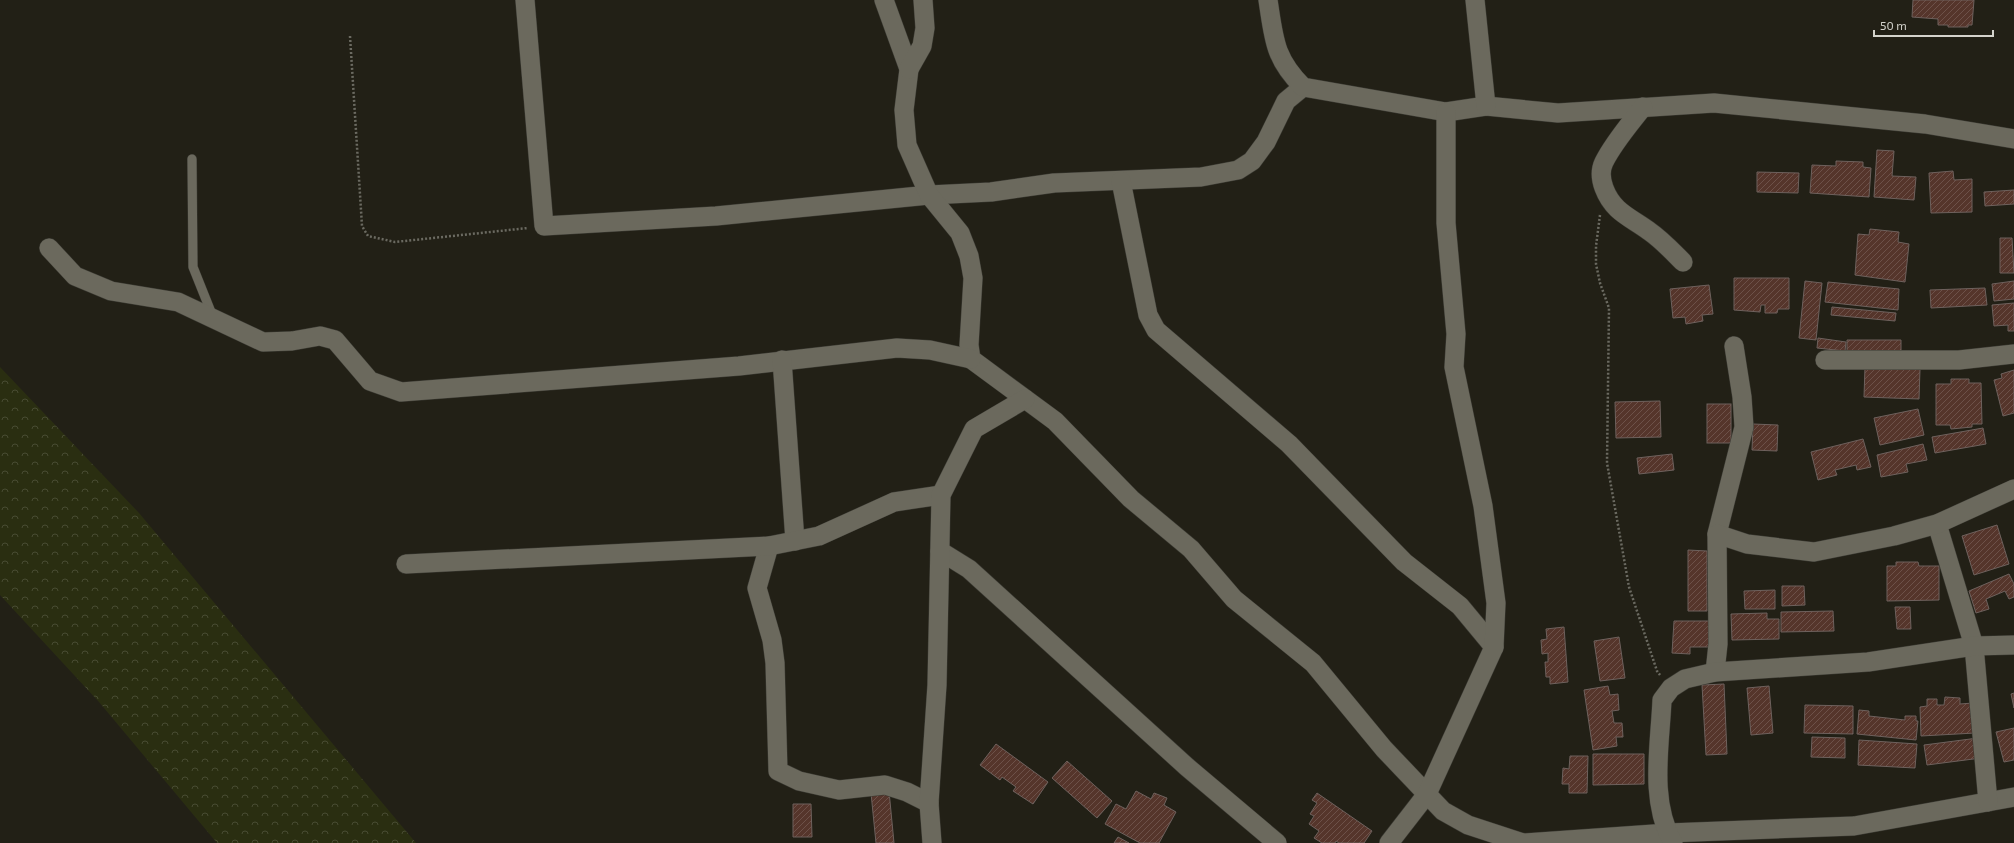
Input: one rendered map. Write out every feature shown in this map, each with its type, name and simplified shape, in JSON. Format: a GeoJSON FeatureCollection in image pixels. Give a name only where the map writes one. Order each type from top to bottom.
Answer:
{"type":"FeatureCollection","features":[{"type":"Feature","properties":{"kind":"street"},"geometry":{"type":"LineString","coordinates":[[525,0],[544,226],[716,216],[929,195],[991,192],[1054,183],[1201,177],[1238,170],[1252,161],[1266,142],[1286,101],[1303,87]]}},
{"type":"Feature","properties":{"kind":"street"},"geometry":{"type":"LineString","coordinates":[[884,0],[909,69]]}},
{"type":"Feature","properties":{"kind":"street"},"geometry":{"type":"LineString","coordinates":[[923,0],[926,28],[922,46],[909,69],[904,110],[907,145],[929,195],[960,233],[969,256],[973,278],[969,345],[971,359]]}},
{"type":"Feature","properties":{"kind":"street"},"geometry":{"type":"LineString","coordinates":[[1268,0],[1275,41],[1283,63],[1289,73],[1303,87],[1446,112],[1486,106],[1558,113],[1714,103],[1925,124],[2014,140]]}},
{"type":"Feature","properties":{"kind":"street"},"geometry":{"type":"LineString","coordinates":[[1475,0],[1486,106]]}},
{"type":"Feature","properties":{"kind":"street"},"geometry":{"type":"LineString","coordinates":[[1643,107],[1603,163],[1601,179],[1609,201],[1628,218],[1649,231],[1666,245],[1683,262]]}},
{"type":"Feature","properties":{"kind":"street"},"geometry":{"type":"LineString","coordinates":[[1389,843],[1427,794],[1494,647],[1496,603],[1483,506],[1454,367],[1456,334],[1446,223],[1446,112]]}},
{"type":"Feature","properties":{"kind":"street"},"geometry":{"type":"LineString","coordinates":[[1121,181],[1148,315],[1156,330],[1289,444],[1404,562],[1460,606],[1494,647]]}},
{"type":"Feature","properties":{"kind":"street"},"geometry":{"type":"LineString","coordinates":[[48,248],[76,276],[96,285],[111,291],[178,302],[263,342],[292,341],[320,336],[335,340],[370,381],[401,392],[739,366],[897,348],[930,350],[971,359],[1055,420],[1131,499],[1191,550],[1234,599],[1313,663],[1384,749],[1443,812],[1468,825],[1523,843],[1670,838],[1854,826],[2014,796]]}},
{"type":"Feature","properties":{"kind":"street"},"geometry":{"type":"LineString","coordinates":[[1715,672],[1718,644],[1717,534],[1744,427],[1742,397],[1734,346]]}},
{"type":"Feature","properties":{"kind":"street"},"geometry":{"type":"LineString","coordinates":[[1825,360],[1959,360],[2014,354]]}},
{"type":"Feature","properties":{"kind":"street"},"geometry":{"type":"LineString","coordinates":[[782,360],[795,541]]}},
{"type":"Feature","properties":{"kind":"street"},"geometry":{"type":"LineString","coordinates":[[932,843],[929,803],[938,684],[940,495],[974,429],[1025,399]]}},
{"type":"Feature","properties":{"kind":"street"},"geometry":{"type":"LineString","coordinates":[[1717,534],[1747,544],[1814,552],[1894,536],[1937,524],[2014,489]]}},
{"type":"Feature","properties":{"kind":"street"},"geometry":{"type":"LineString","coordinates":[[406,564],[769,546],[819,536],[894,502],[940,495]]}},
{"type":"Feature","properties":{"kind":"street"},"geometry":{"type":"LineString","coordinates":[[1937,524],[1974,646],[1988,802]]}},
{"type":"Feature","properties":{"kind":"street"},"geometry":{"type":"LineString","coordinates":[[769,546],[757,588],[772,640],[775,663],[778,771],[799,781],[839,790],[885,785],[907,792],[929,803]]}},
{"type":"Feature","properties":{"kind":"street"},"geometry":{"type":"LineString","coordinates":[[940,551],[969,569],[1187,767],[1277,843]]}},
{"type":"Feature","properties":{"kind":"street"},"geometry":{"type":"LineString","coordinates":[[1670,838],[1657,792],[1662,700],[1671,688],[1685,679],[1715,672],[1868,662],[1974,646],[2014,645]]}},
{"type":"Feature","properties":{"kind":"lane"},"geometry":{"type":"LineString","coordinates":[[192,159],[193,267],[214,319]]}},
{"type":"Feature","properties":{"kind":"path"},"geometry":{"type":"LineString","coordinates":[[350,36],[362,226],[368,236],[395,242],[544,226]]}},
{"type":"Feature","properties":{"kind":"path"},"geometry":{"type":"LineString","coordinates":[[1609,201],[1600,216],[1596,246],[1596,264],[1600,283],[1609,308],[1606,464],[1629,587],[1657,671],[1671,688]]}},
{"type":"Feature","properties":{"kind":"green space"},"geometry":{"type":"Polygon","coordinates":[[[0,367],[139,513],[416,843],[217,843],[99,702],[0,595],[0,367]]]}},
{"type":"Feature","properties":{"kind":"building"},"geometry":{"type":"Polygon","coordinates":[[[1913,0],[1974,0],[1972,25],[1968,25],[1968,27],[1948,27],[1948,25],[1938,25],[1938,19],[1912,17],[1913,0]]]}},
{"type":"Feature","properties":{"kind":"building"},"geometry":{"type":"Polygon","coordinates":[[[1877,150],[1894,151],[1892,176],[1916,177],[1914,200],[1874,197],[1877,150]]]}},
{"type":"Feature","properties":{"kind":"building"},"geometry":{"type":"Polygon","coordinates":[[[1836,161],[1863,162],[1863,167],[1871,168],[1869,197],[1810,193],[1812,165],[1836,166],[1836,161]]]}},
{"type":"Feature","properties":{"kind":"building"},"geometry":{"type":"Polygon","coordinates":[[[1953,171],[1954,180],[1972,179],[1972,212],[1931,213],[1929,173],[1953,171]]]}},
{"type":"Feature","properties":{"kind":"building"},"geometry":{"type":"Polygon","coordinates":[[[1757,172],[1799,173],[1798,193],[1757,192],[1757,172]]]}},
{"type":"Feature","properties":{"kind":"building"},"geometry":{"type":"Polygon","coordinates":[[[2014,190],[2014,204],[1985,206],[1984,192],[2014,190]]]}},
{"type":"Feature","properties":{"kind":"building"},"geometry":{"type":"Polygon","coordinates":[[[1870,229],[1899,232],[1898,242],[1909,244],[1905,282],[1855,275],[1858,234],[1869,235],[1870,229]]]}},
{"type":"Feature","properties":{"kind":"building"},"geometry":{"type":"Polygon","coordinates":[[[2000,238],[2012,238],[2014,273],[2000,273],[2000,238]]]}},
{"type":"Feature","properties":{"kind":"building"},"geometry":{"type":"Polygon","coordinates":[[[1734,278],[1789,278],[1789,309],[1778,309],[1777,313],[1765,313],[1765,305],[1761,305],[1760,312],[1734,310],[1734,278]]]}},
{"type":"Feature","properties":{"kind":"building"},"geometry":{"type":"Polygon","coordinates":[[[1805,281],[1822,283],[1816,340],[1799,338],[1805,281]]]}},
{"type":"Feature","properties":{"kind":"building"},"geometry":{"type":"Polygon","coordinates":[[[2014,281],[2014,299],[1994,301],[1992,284],[2014,281]]]}},
{"type":"Feature","properties":{"kind":"building"},"geometry":{"type":"Polygon","coordinates":[[[1828,282],[1899,289],[1898,310],[1825,302],[1828,282]]]}},
{"type":"Feature","properties":{"kind":"building"},"geometry":{"type":"Polygon","coordinates":[[[1709,285],[1713,314],[1702,315],[1703,321],[1686,324],[1685,317],[1673,318],[1670,289],[1709,285]]]}},
{"type":"Feature","properties":{"kind":"building"},"geometry":{"type":"Polygon","coordinates":[[[1985,288],[1987,305],[1931,308],[1930,290],[1985,288]]]}},
{"type":"Feature","properties":{"kind":"building"},"geometry":{"type":"Polygon","coordinates":[[[2014,303],[2014,331],[2008,331],[2008,325],[1994,326],[1992,305],[2014,303]]]}},
{"type":"Feature","properties":{"kind":"building"},"geometry":{"type":"Polygon","coordinates":[[[1832,307],[1896,313],[1895,321],[1831,315],[1832,307]]]}},
{"type":"Feature","properties":{"kind":"building"},"geometry":{"type":"Polygon","coordinates":[[[1818,338],[1846,342],[1845,351],[1817,348],[1818,338]]]}},
{"type":"Feature","properties":{"kind":"building"},"geometry":{"type":"Polygon","coordinates":[[[1847,340],[1901,340],[1901,355],[1847,354],[1847,340]]]}},
{"type":"Feature","properties":{"kind":"building"},"geometry":{"type":"Polygon","coordinates":[[[1865,367],[1920,369],[1919,399],[1864,397],[1865,367]]]}},
{"type":"Feature","properties":{"kind":"building"},"geometry":{"type":"Polygon","coordinates":[[[2014,370],[2014,413],[2003,416],[1994,380],[2002,378],[2001,374],[2014,370]]]}},
{"type":"Feature","properties":{"kind":"building"},"geometry":{"type":"Polygon","coordinates":[[[1951,379],[1969,379],[1969,383],[1981,383],[1982,424],[1972,424],[1972,427],[1951,429],[1950,425],[1936,425],[1936,384],[1951,384],[1951,379]]]}},
{"type":"Feature","properties":{"kind":"building"},"geometry":{"type":"Polygon","coordinates":[[[1660,401],[1661,437],[1616,438],[1615,402],[1660,401]]]}},
{"type":"Feature","properties":{"kind":"building"},"geometry":{"type":"Polygon","coordinates":[[[1707,404],[1731,404],[1731,443],[1707,443],[1707,404]]]}},
{"type":"Feature","properties":{"kind":"building"},"geometry":{"type":"Polygon","coordinates":[[[1918,409],[1924,435],[1880,445],[1874,418],[1918,409]]]}},
{"type":"Feature","properties":{"kind":"building"},"geometry":{"type":"Polygon","coordinates":[[[1753,424],[1778,425],[1777,451],[1752,450],[1753,424]]]}},
{"type":"Feature","properties":{"kind":"building"},"geometry":{"type":"Polygon","coordinates":[[[1983,428],[1986,444],[1935,453],[1932,437],[1983,428]]]}},
{"type":"Feature","properties":{"kind":"building"},"geometry":{"type":"Polygon","coordinates":[[[1863,439],[1871,467],[1857,470],[1856,465],[1835,470],[1837,475],[1818,480],[1811,452],[1863,439]]]}},
{"type":"Feature","properties":{"kind":"building"},"geometry":{"type":"Polygon","coordinates":[[[1923,444],[1927,460],[1906,464],[1908,472],[1881,477],[1877,455],[1923,444]]]}},
{"type":"Feature","properties":{"kind":"building"},"geometry":{"type":"Polygon","coordinates":[[[1672,454],[1674,470],[1639,474],[1637,458],[1672,454]]]}},
{"type":"Feature","properties":{"kind":"building"},"geometry":{"type":"Polygon","coordinates":[[[1997,525],[2009,564],[1974,575],[1962,536],[1997,525]]]}},
{"type":"Feature","properties":{"kind":"building"},"geometry":{"type":"Polygon","coordinates":[[[1688,550],[1707,551],[1707,611],[1688,611],[1688,550]]]}},
{"type":"Feature","properties":{"kind":"building"},"geometry":{"type":"Polygon","coordinates":[[[1896,562],[1918,562],[1919,566],[1939,566],[1939,600],[1887,601],[1887,566],[1896,566],[1896,562]]]}},
{"type":"Feature","properties":{"kind":"building"},"geometry":{"type":"Polygon","coordinates":[[[2009,574],[2014,584],[2014,597],[2009,599],[2005,591],[1986,599],[1989,609],[1976,613],[1969,591],[2009,574]]]}},
{"type":"Feature","properties":{"kind":"building"},"geometry":{"type":"Polygon","coordinates":[[[1782,586],[1804,586],[1805,605],[1782,606],[1782,586]]]}},
{"type":"Feature","properties":{"kind":"building"},"geometry":{"type":"Polygon","coordinates":[[[1775,590],[1775,609],[1745,609],[1744,591],[1775,590]]]}},
{"type":"Feature","properties":{"kind":"building"},"geometry":{"type":"Polygon","coordinates":[[[1895,607],[1910,607],[1911,629],[1897,629],[1895,607]]]}},
{"type":"Feature","properties":{"kind":"building"},"geometry":{"type":"Polygon","coordinates":[[[1833,611],[1834,631],[1781,632],[1781,612],[1833,611]]]}},
{"type":"Feature","properties":{"kind":"building"},"geometry":{"type":"Polygon","coordinates":[[[1767,613],[1767,619],[1779,619],[1779,639],[1732,640],[1731,614],[1767,613]]]}},
{"type":"Feature","properties":{"kind":"building"},"geometry":{"type":"Polygon","coordinates":[[[1674,621],[1714,621],[1714,647],[1690,647],[1690,654],[1672,653],[1674,621]]]}},
{"type":"Feature","properties":{"kind":"building"},"geometry":{"type":"Polygon","coordinates":[[[1564,627],[1568,682],[1550,684],[1550,677],[1546,677],[1545,662],[1548,662],[1548,653],[1542,654],[1541,640],[1547,639],[1546,629],[1564,627]]]}},
{"type":"Feature","properties":{"kind":"building"},"geometry":{"type":"Polygon","coordinates":[[[1619,637],[1625,678],[1600,681],[1594,641],[1619,637]]]}},
{"type":"Feature","properties":{"kind":"building"},"geometry":{"type":"Polygon","coordinates":[[[1724,684],[1727,754],[1706,755],[1702,685],[1724,684]]]}},
{"type":"Feature","properties":{"kind":"building"},"geometry":{"type":"Polygon","coordinates":[[[1608,686],[1610,695],[1618,694],[1619,710],[1612,711],[1614,723],[1622,723],[1623,737],[1616,737],[1617,746],[1593,750],[1584,690],[1608,686]]]}},
{"type":"Feature","properties":{"kind":"building"},"geometry":{"type":"Polygon","coordinates":[[[1769,686],[1773,733],[1751,735],[1747,688],[1769,686]]]}},
{"type":"Feature","properties":{"kind":"building"},"geometry":{"type":"Polygon","coordinates":[[[2014,693],[2014,708],[2011,694],[2014,693]]]}},
{"type":"Feature","properties":{"kind":"building"},"geometry":{"type":"Polygon","coordinates":[[[1945,697],[1960,698],[1960,704],[1973,703],[1975,733],[1921,736],[1920,707],[1927,706],[1927,699],[1937,699],[1937,705],[1944,705],[1945,697]]]}},
{"type":"Feature","properties":{"kind":"building"},"geometry":{"type":"Polygon","coordinates":[[[1805,705],[1853,706],[1853,734],[1804,733],[1805,705]]]}},
{"type":"Feature","properties":{"kind":"building"},"geometry":{"type":"Polygon","coordinates":[[[1859,710],[1869,711],[1869,716],[1905,720],[1905,716],[1916,716],[1916,721],[1918,721],[1916,740],[1857,734],[1859,710]]]}},
{"type":"Feature","properties":{"kind":"building"},"geometry":{"type":"Polygon","coordinates":[[[2014,728],[2014,760],[2004,762],[1996,732],[2014,728]]]}},
{"type":"Feature","properties":{"kind":"building"},"geometry":{"type":"Polygon","coordinates":[[[1812,737],[1845,738],[1845,758],[1811,757],[1812,737]]]}},
{"type":"Feature","properties":{"kind":"building"},"geometry":{"type":"Polygon","coordinates":[[[1978,738],[1981,758],[1927,765],[1924,745],[1978,738]]]}},
{"type":"Feature","properties":{"kind":"building"},"geometry":{"type":"Polygon","coordinates":[[[1859,740],[1917,744],[1915,768],[1858,765],[1859,740]]]}},
{"type":"Feature","properties":{"kind":"building"},"geometry":{"type":"Polygon","coordinates":[[[996,744],[1048,782],[1033,804],[1013,791],[1016,787],[1002,777],[1000,780],[980,765],[996,744]]]}},
{"type":"Feature","properties":{"kind":"building"},"geometry":{"type":"Polygon","coordinates":[[[1593,754],[1644,754],[1644,784],[1593,785],[1593,754]]]}},
{"type":"Feature","properties":{"kind":"building"},"geometry":{"type":"Polygon","coordinates":[[[1570,756],[1588,756],[1587,793],[1569,793],[1569,784],[1562,784],[1563,768],[1569,769],[1570,756]]]}},
{"type":"Feature","properties":{"kind":"building"},"geometry":{"type":"Polygon","coordinates":[[[1067,761],[1112,801],[1097,818],[1052,778],[1067,761]]]}},
{"type":"Feature","properties":{"kind":"building"},"geometry":{"type":"Polygon","coordinates":[[[889,791],[894,843],[876,843],[871,793],[889,791]]]}},
{"type":"Feature","properties":{"kind":"building"},"geometry":{"type":"Polygon","coordinates":[[[1136,791],[1151,799],[1154,793],[1167,798],[1164,805],[1176,812],[1159,843],[1140,843],[1105,824],[1116,804],[1126,809],[1136,791]]]}},
{"type":"Feature","properties":{"kind":"building"},"geometry":{"type":"Polygon","coordinates":[[[1317,793],[1372,831],[1364,843],[1339,843],[1336,841],[1335,843],[1322,843],[1314,838],[1319,831],[1309,824],[1314,816],[1310,814],[1317,803],[1312,800],[1317,793]]]}},
{"type":"Feature","properties":{"kind":"building"},"geometry":{"type":"Polygon","coordinates":[[[793,804],[811,804],[812,837],[793,837],[793,804]]]}},
{"type":"Feature","properties":{"kind":"building"},"geometry":{"type":"Polygon","coordinates":[[[1118,837],[1129,843],[1114,843],[1118,837]]]}}]}
